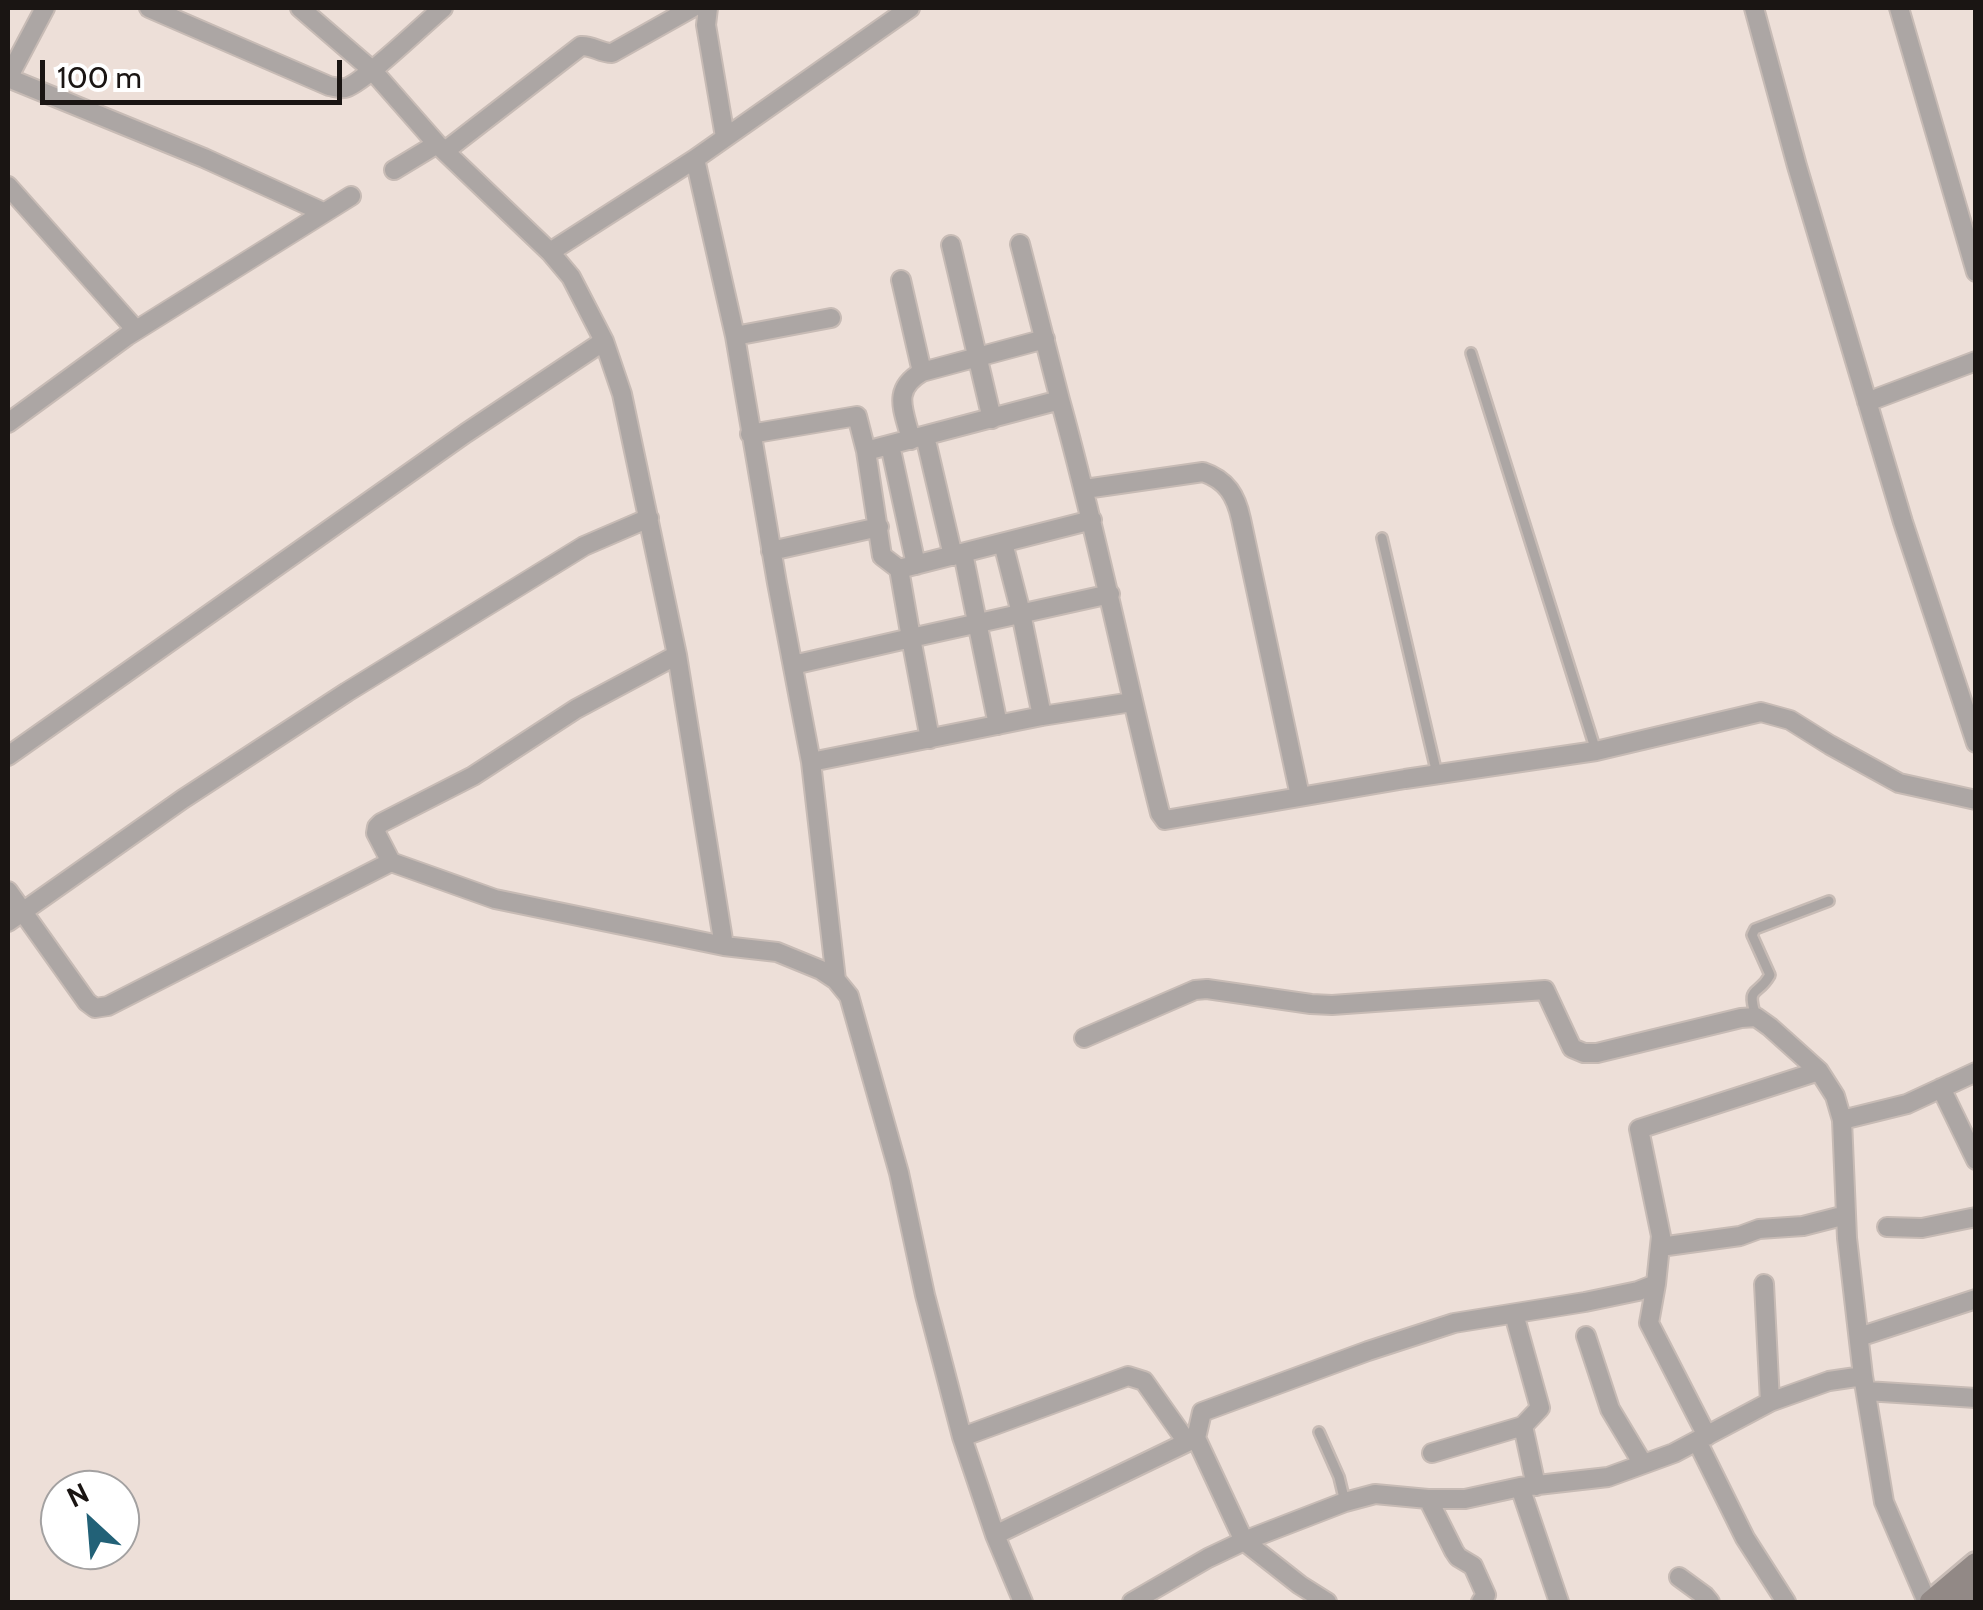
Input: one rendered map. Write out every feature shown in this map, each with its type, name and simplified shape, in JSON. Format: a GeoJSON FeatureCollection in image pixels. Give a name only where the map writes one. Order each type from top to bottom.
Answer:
{"type":"FeatureCollection","features":[{"type":"Feature","properties":{"kind":"street"},"geometry":{"type":"LineString","coordinates":[[45,8],[8,78],[324,212]]}},
{"type":"Feature","properties":{"kind":"street"},"geometry":{"type":"LineString","coordinates":[[149,8],[342,89],[372,70],[443,8]]}},
{"type":"Feature","properties":{"kind":"street"},"geometry":{"type":"LineString","coordinates":[[300,8],[372,70],[441,147],[550,252],[571,277],[604,341],[622,394],[677,655],[724,946]]}},
{"type":"Feature","properties":{"kind":"street"},"geometry":{"type":"LineString","coordinates":[[394,170],[441,147],[581,46],[612,53],[692,8]]}},
{"type":"Feature","properties":{"kind":"street"},"geometry":{"type":"LineString","coordinates":[[708,8],[706,25],[725,138]]}},
{"type":"Feature","properties":{"kind":"street"},"geometry":{"type":"LineString","coordinates":[[550,252],[695,159],[910,8]]}},
{"type":"Feature","properties":{"kind":"street"},"geometry":{"type":"LineString","coordinates":[[1754,8],[1903,522],[1974,739]]}},
{"type":"Feature","properties":{"kind":"street"},"geometry":{"type":"LineString","coordinates":[[1899,8],[1972,244],[1976,272]]}},
{"type":"Feature","properties":{"kind":"street"},"geometry":{"type":"LineString","coordinates":[[695,159],[735,336],[811,762],[836,980]]}},
{"type":"Feature","properties":{"kind":"street"},"geometry":{"type":"LineString","coordinates":[[8,188],[136,330]]}},
{"type":"Feature","properties":{"kind":"street"},"geometry":{"type":"LineString","coordinates":[[8,423],[136,330],[351,196]]}},
{"type":"Feature","properties":{"kind":"street"},"geometry":{"type":"LineString","coordinates":[[1020,244],[1085,490],[1132,702],[1165,820],[1596,751],[1761,712],[1790,720],[1899,783],[1976,800]]}},
{"type":"Feature","properties":{"kind":"street"},"geometry":{"type":"LineString","coordinates":[[951,245],[992,419]]}},
{"type":"Feature","properties":{"kind":"street"},"geometry":{"type":"LineString","coordinates":[[900,280],[922,372]]}},
{"type":"Feature","properties":{"kind":"street"},"geometry":{"type":"LineString","coordinates":[[735,336],[831,318]]}},
{"type":"Feature","properties":{"kind":"street"},"geometry":{"type":"LineString","coordinates":[[998,725],[978,622],[901,395],[904,386],[922,372],[1045,339]]}},
{"type":"Feature","properties":{"kind":"street"},"geometry":{"type":"LineString","coordinates":[[8,756],[450,444],[604,341]]}},
{"type":"Feature","properties":{"kind":"street"},"geometry":{"type":"LineString","coordinates":[[1868,402],[1976,362]]}},
{"type":"Feature","properties":{"kind":"street"},"geometry":{"type":"LineString","coordinates":[[866,451],[1060,400]]}},
{"type":"Feature","properties":{"kind":"street"},"geometry":{"type":"LineString","coordinates":[[750,434],[857,416],[882,556],[907,567],[1092,520]]}},
{"type":"Feature","properties":{"kind":"street"},"geometry":{"type":"LineString","coordinates":[[890,445],[907,567],[911,638],[930,738]]}},
{"type":"Feature","properties":{"kind":"street"},"geometry":{"type":"LineString","coordinates":[[1085,490],[1203,472],[1217,476],[1228,486],[1241,519],[1300,796]]}},
{"type":"Feature","properties":{"kind":"street"},"geometry":{"type":"LineString","coordinates":[[16,916],[183,799],[347,692],[584,546],[649,518]]}},
{"type":"Feature","properties":{"kind":"street"},"geometry":{"type":"LineString","coordinates":[[771,551],[879,528]]}},
{"type":"Feature","properties":{"kind":"street"},"geometry":{"type":"LineString","coordinates":[[1003,543],[1042,716]]}},
{"type":"Feature","properties":{"kind":"street"},"geometry":{"type":"LineString","coordinates":[[794,665],[1110,594]]}},
{"type":"Feature","properties":{"kind":"street"},"geometry":{"type":"LineString","coordinates":[[677,655],[576,709],[472,776],[382,823],[376,833],[391,862],[495,899],[724,946],[777,952],[806,962],[836,980],[849,996],[888,1136],[962,1437],[1023,1602]]}},
{"type":"Feature","properties":{"kind":"street"},"geometry":{"type":"LineString","coordinates":[[811,762],[1132,702]]}},
{"type":"Feature","properties":{"kind":"street"},"geometry":{"type":"LineString","coordinates":[[8,890],[16,916],[95,1008],[108,1006],[391,862]]}},
{"type":"Feature","properties":{"kind":"street"},"geometry":{"type":"LineString","coordinates":[[1084,1038],[1195,990],[1207,989],[1332,1005],[1545,990],[1572,1048],[1584,1054],[1740,1018],[1756,1018],[1770,1026],[1818,1071],[1835,1096],[1842,1120],[1846,1215],[1859,1337],[1884,1502],[1929,1602],[1976,1564]]}},
{"type":"Feature","properties":{"kind":"street"},"geometry":{"type":"LineString","coordinates":[[1786,1602],[1744,1538],[1648,1323],[1661,1236],[1639,1128],[1818,1071]]}},
{"type":"Feature","properties":{"kind":"street"},"geometry":{"type":"LineString","coordinates":[[1842,1120],[1907,1104],[1976,1072]]}},
{"type":"Feature","properties":{"kind":"street"},"geometry":{"type":"LineString","coordinates":[[1941,1088],[1976,1160]]}},
{"type":"Feature","properties":{"kind":"street"},"geometry":{"type":"LineString","coordinates":[[1660,1246],[1740,1236],[1758,1229],[1803,1226],[1846,1215]]}},
{"type":"Feature","properties":{"kind":"street"},"geometry":{"type":"LineString","coordinates":[[1887,1228],[1922,1228],[1976,1217]]}},
{"type":"Feature","properties":{"kind":"street"},"geometry":{"type":"LineString","coordinates":[[996,1534],[1191,1440],[1202,1412],[1454,1323],[1584,1302],[1656,1284]]}},
{"type":"Feature","properties":{"kind":"street"},"geometry":{"type":"LineString","coordinates":[[1764,1284],[1770,1402]]}},
{"type":"Feature","properties":{"kind":"street"},"geometry":{"type":"LineString","coordinates":[[1859,1337],[1976,1299]]}},
{"type":"Feature","properties":{"kind":"street"},"geometry":{"type":"LineString","coordinates":[[1432,1453],[1523,1426],[1540,1408],[1514,1314]]}},
{"type":"Feature","properties":{"kind":"street"},"geometry":{"type":"LineString","coordinates":[[1586,1336],[1610,1409],[1644,1464]]}},
{"type":"Feature","properties":{"kind":"street"},"geometry":{"type":"LineString","coordinates":[[962,1437],[1128,1376],[1144,1381],[1191,1440],[1244,1541],[1327,1602]]}},
{"type":"Feature","properties":{"kind":"street"},"geometry":{"type":"LineString","coordinates":[[1132,1602],[1244,1541],[1345,1502],[1375,1494],[1465,1499],[1528,1486],[1608,1477],[1702,1438],[1770,1402],[1829,1382],[1976,1398]]}},
{"type":"Feature","properties":{"kind":"street"},"geometry":{"type":"LineString","coordinates":[[1523,1426],[1528,1486],[1559,1602]]}},
{"type":"Feature","properties":{"kind":"street"},"geometry":{"type":"LineString","coordinates":[[1428,1499],[1458,1557],[1474,1566],[1486,1595],[1480,1602]]}},
{"type":"Feature","properties":{"kind":"street"},"geometry":{"type":"LineString","coordinates":[[1678,1577],[1710,1602]]}},
{"type":"Feature","properties":{"kind":"street"},"geometry":{"type":"LineString","coordinates":[[1961,1602],[1976,1590]]}},
{"type":"Feature","properties":{"kind":"lane"},"geometry":{"type":"LineString","coordinates":[[1471,353],[1596,751]]}},
{"type":"Feature","properties":{"kind":"lane"},"geometry":{"type":"LineString","coordinates":[[1382,538],[1437,774]]}},
{"type":"Feature","properties":{"kind":"lane"},"geometry":{"type":"LineString","coordinates":[[1756,1018],[1750,999],[1770,975],[1752,935],[1755,929],[1829,901]]}},
{"type":"Feature","properties":{"kind":"lane"},"geometry":{"type":"LineString","coordinates":[[1318,1432],[1339,1477],[1345,1502]]}}]}
